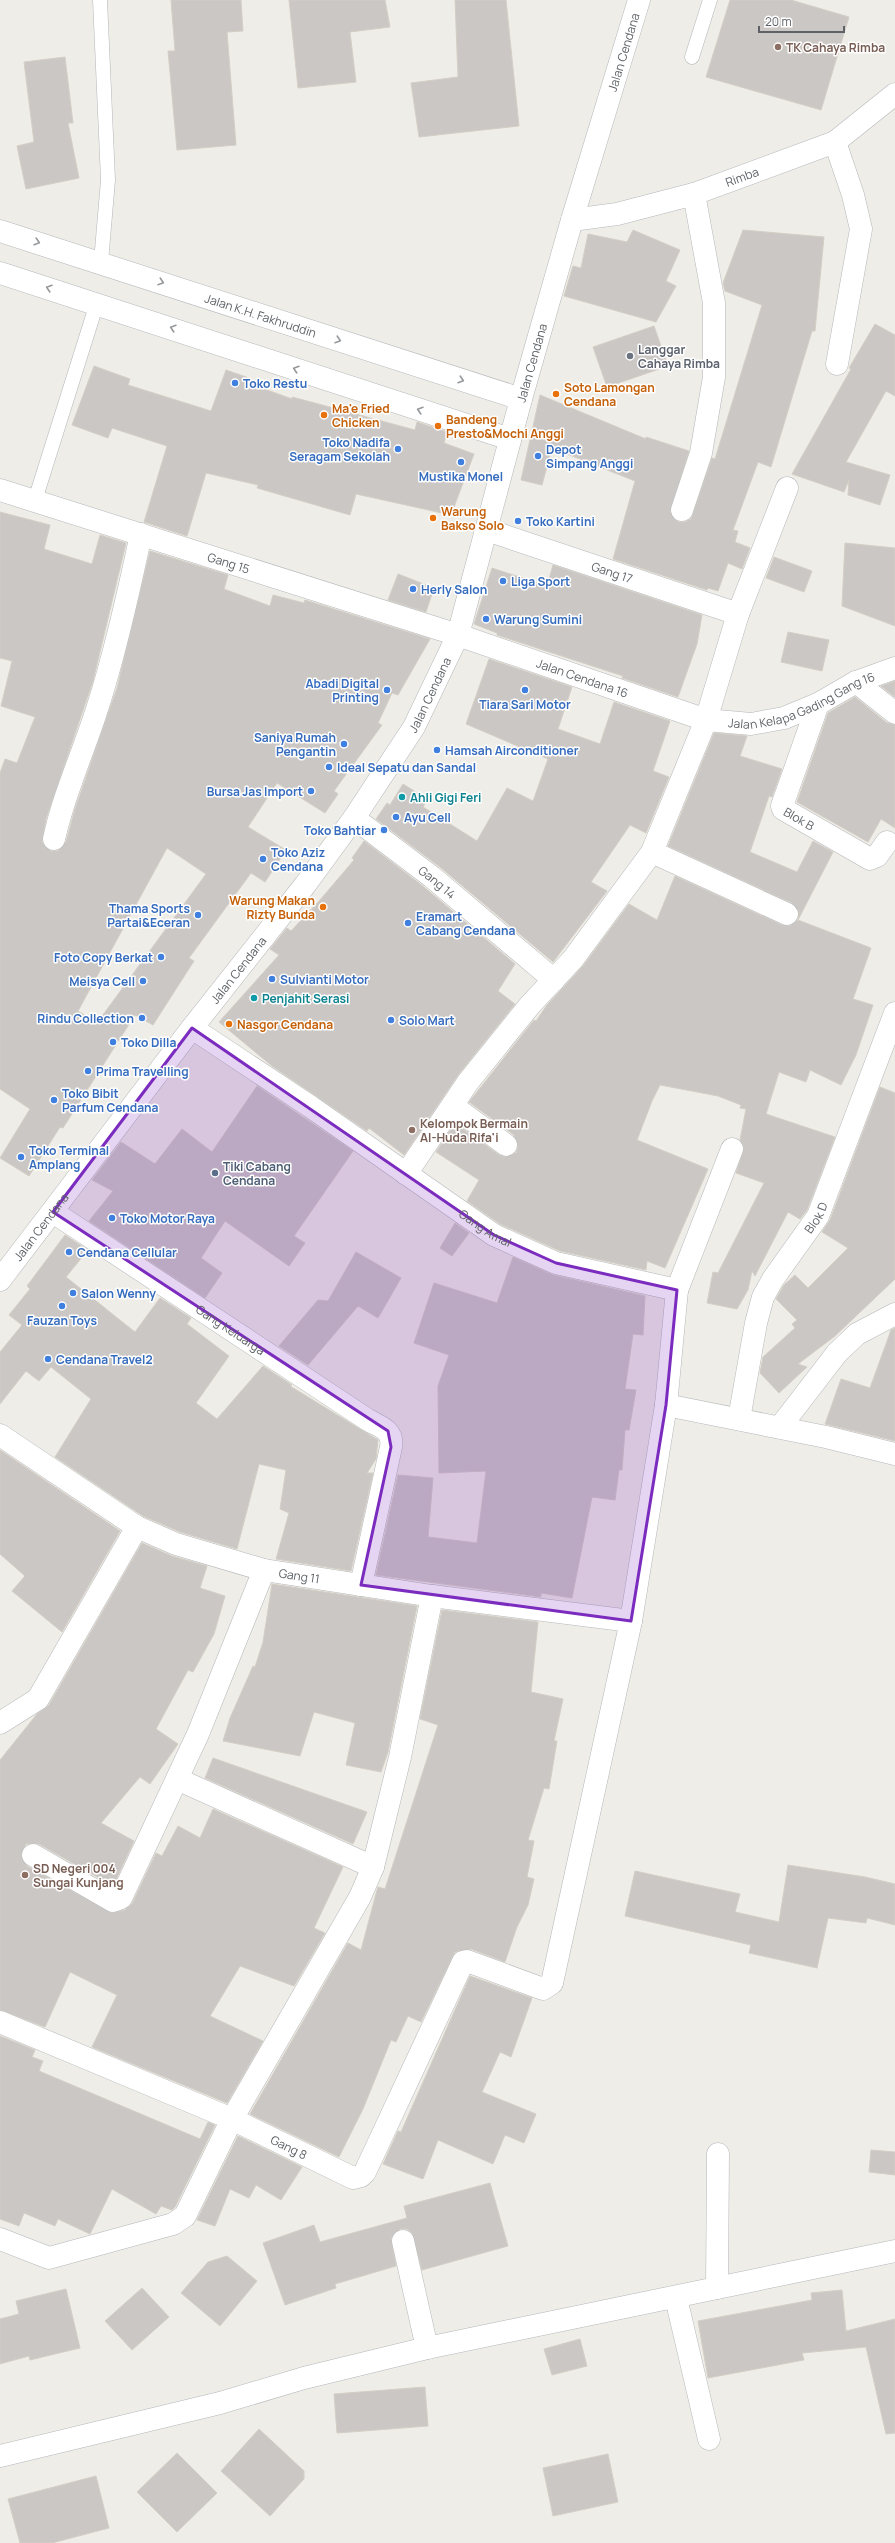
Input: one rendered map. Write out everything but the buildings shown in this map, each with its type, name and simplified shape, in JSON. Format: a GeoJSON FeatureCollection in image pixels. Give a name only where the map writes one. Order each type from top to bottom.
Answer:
{"type":"FeatureCollection","features":[{"type":"Feature","properties":{"kind":"street","name":"Jalan Cendana"},"geometry":{"type":"LineString","coordinates":[[0,1280],[354,818],[414,727],[458,635],[510,440],[572,220],[639,0]]}},
{"type":"Feature","properties":{"kind":"street","name":"Rimba"},"geometry":{"type":"LineString","coordinates":[[572,220],[617,214],[694,194],[835,142],[895,94]]}},
{"type":"Feature","properties":{"kind":"street"},"geometry":{"type":"LineString","coordinates":[[835,142],[853,195],[861,229],[837,364]]}},
{"type":"Feature","properties":{"kind":"street"},"geometry":{"type":"LineString","coordinates":[[682,510],[701,453],[714,377],[714,303],[694,194]]}},
{"type":"Feature","properties":{"kind":"street","name":"Jalan K.H. Fakhruddin"},"geometry":{"type":"LineString","coordinates":[[0,231],[101,262],[521,400]]}},
{"type":"Feature","properties":{"kind":"street"},"geometry":{"type":"LineString","coordinates":[[0,273],[97,303],[510,440]]}},
{"type":"Feature","properties":{"kind":"street"},"geometry":{"type":"LineString","coordinates":[[406,1174],[468,1082],[530,1005],[573,959],[652,852],[706,720],[738,614],[787,488]]}},
{"type":"Feature","properties":{"kind":"street","name":"Gang 15"},"geometry":{"type":"LineString","coordinates":[[0,490],[458,635]]}},
{"type":"Feature","properties":{"kind":"street","name":"Gang 17"},"geometry":{"type":"LineString","coordinates":[[487,530],[738,614]]}},
{"type":"Feature","properties":{"kind":"street"},"geometry":{"type":"LineString","coordinates":[[54,839],[62,804],[98,706],[128,593],[141,534]]}},
{"type":"Feature","properties":{"kind":"street","name":"Jalan Cendana 16"},"geometry":{"type":"LineString","coordinates":[[458,635],[706,720]]}},
{"type":"Feature","properties":{"kind":"street","name":"Jalan Kelapa Gading Gang 16"},"geometry":{"type":"LineString","coordinates":[[706,720],[752,724],[784,718],[818,704],[856,682],[895,668]]}},
{"type":"Feature","properties":{"kind":"street"},"geometry":{"type":"LineString","coordinates":[[856,682],[895,713]]}},
{"type":"Feature","properties":{"kind":"street","name":"Blok B"},"geometry":{"type":"LineString","coordinates":[[818,704],[782,806],[783,809],[870,859],[877,856],[886,842]]}},
{"type":"Feature","properties":{"kind":"street","name":"Gang 14"},"geometry":{"type":"LineString","coordinates":[[354,818],[432,877],[554,980]]}},
{"type":"Feature","properties":{"kind":"street"},"geometry":{"type":"LineString","coordinates":[[652,852],[787,914]]}},
{"type":"Feature","properties":{"kind":"street","name":"Blok D"},"geometry":{"type":"LineString","coordinates":[[739,1419],[756,1323],[763,1297],[773,1279],[804,1237],[824,1201],[880,1049],[895,1013]]}},
{"type":"Feature","properties":{"kind":"street","name":"Gang Amal"},"geometry":{"type":"LineString","coordinates":[[192,1028],[311,1107],[494,1235],[556,1263],[677,1290]]}},
{"type":"Feature","properties":{"kind":"street"},"geometry":{"type":"LineString","coordinates":[[453,1106],[506,1146]]}},
{"type":"Feature","properties":{"kind":"street"},"geometry":{"type":"LineString","coordinates":[[631,1621],[666,1405],[677,1290],[732,1149]]}},
{"type":"Feature","properties":{"kind":"street","name":"Gang Keluarga"},"geometry":{"type":"LineString","coordinates":[[53,1212],[368,1420],[388,1431],[392,1441],[361,1585]]}},
{"type":"Feature","properties":{"kind":"street"},"geometry":{"type":"LineString","coordinates":[[780,1428],[837,1353],[857,1334],[895,1314]]}},
{"type":"Feature","properties":{"kind":"street"},"geometry":{"type":"LineString","coordinates":[[666,1405],[739,1419],[895,1454]]}},
{"type":"Feature","properties":{"kind":"street","name":"Gang 11"},"geometry":{"type":"LineString","coordinates":[[0,1435],[137,1527],[176,1544],[264,1570],[432,1596],[631,1621]]}},
{"type":"Feature","properties":{"kind":"street"},"geometry":{"type":"LineString","coordinates":[[0,1723],[38,1699],[137,1527]]}},
{"type":"Feature","properties":{"kind":"street"},"geometry":{"type":"LineString","coordinates":[[33,1855],[117,1901],[121,1898],[198,1734],[264,1570]]}},
{"type":"Feature","properties":{"kind":"street"},"geometry":{"type":"LineString","coordinates":[[0,2240],[48,2258],[173,2224],[185,2216],[232,2119],[360,1897],[373,1867],[400,1757],[432,1596]]}},
{"type":"Feature","properties":{"kind":"street","name":"Gang 8"},"geometry":{"type":"LineString","coordinates":[[0,2022],[232,2119],[352,2178],[361,2176],[365,2172],[462,1965],[467,1961],[543,1989],[552,1983],[631,1621]]}},
{"type":"Feature","properties":{"kind":"street"},"geometry":{"type":"LineString","coordinates":[[177,1779],[373,1867]]}},
{"type":"Feature","properties":{"kind":"street"},"geometry":{"type":"LineString","coordinates":[[717,2288],[718,2154]]}},
{"type":"Feature","properties":{"kind":"street"},"geometry":{"type":"LineString","coordinates":[[403,2241],[427,2348]]}},
{"type":"Feature","properties":{"kind":"street"},"geometry":{"type":"LineString","coordinates":[[0,2456],[220,2403],[304,2378],[427,2348],[676,2298],[895,2251]]}},
{"type":"Feature","properties":{"kind":"street"},"geometry":{"type":"LineString","coordinates":[[676,2298],[709,2439]]}},
{"type":"Feature","properties":{"kind":"lane"},"geometry":{"type":"LineString","coordinates":[[100,0],[108,180],[101,262]]}},
{"type":"Feature","properties":{"kind":"lane"},"geometry":{"type":"LineString","coordinates":[[692,57],[710,0]]}},
{"type":"Feature","properties":{"kind":"lane"},"geometry":{"type":"LineString","coordinates":[[35,500],[97,303]]}},
{"type":"Feature","properties":{"kind":"highlighted area"},"geometry":{"type":"Polygon","coordinates":[[[192,1028],[494,1235],[556,1263],[677,1290],[666,1405],[631,1621],[361,1585],[391,1447],[388,1431],[53,1212],[192,1028]]]}},
{"type":"Feature","properties":{"kind":"place","name":"TK Cahaya Rimba"},"geometry":{"type":"Point","coordinates":[778,47]}},
{"type":"Feature","properties":{"kind":"place","name":"Langgar Cahaya Rimba"},"geometry":{"type":"Point","coordinates":[630,356]}},
{"type":"Feature","properties":{"kind":"place","name":"Toko Restu"},"geometry":{"type":"Point","coordinates":[235,383]}},
{"type":"Feature","properties":{"kind":"place","name":"Soto Lamongan Cendana"},"geometry":{"type":"Point","coordinates":[556,394]}},
{"type":"Feature","properties":{"kind":"place","name":"Ma'e Fried Chicken"},"geometry":{"type":"Point","coordinates":[324,415]}},
{"type":"Feature","properties":{"kind":"place","name":"Bandeng Presto&Mochi Anggi"},"geometry":{"type":"Point","coordinates":[438,426]}},
{"type":"Feature","properties":{"kind":"place","name":"Toko Nadifa Seragam Sekolah"},"geometry":{"type":"Point","coordinates":[398,449]}},
{"type":"Feature","properties":{"kind":"place","name":"Depot Simpang Anggi"},"geometry":{"type":"Point","coordinates":[538,456]}},
{"type":"Feature","properties":{"kind":"place","name":"Mustika Monel"},"geometry":{"type":"Point","coordinates":[461,462]}},
{"type":"Feature","properties":{"kind":"place","name":"Warung Bakso Solo"},"geometry":{"type":"Point","coordinates":[433,518]}},
{"type":"Feature","properties":{"kind":"place","name":"Toko Kartini"},"geometry":{"type":"Point","coordinates":[518,521]}},
{"type":"Feature","properties":{"kind":"place","name":"Liga Sport"},"geometry":{"type":"Point","coordinates":[503,581]}},
{"type":"Feature","properties":{"kind":"place","name":"Herly Salon"},"geometry":{"type":"Point","coordinates":[413,589]}},
{"type":"Feature","properties":{"kind":"place","name":"Warung Sumini"},"geometry":{"type":"Point","coordinates":[486,619]}},
{"type":"Feature","properties":{"kind":"place","name":"Abadi Digital Printing"},"geometry":{"type":"Point","coordinates":[387,690]}},
{"type":"Feature","properties":{"kind":"place","name":"Tiara Sari Motor"},"geometry":{"type":"Point","coordinates":[525,690]}},
{"type":"Feature","properties":{"kind":"place","name":"Saniya Rumah Pengantin"},"geometry":{"type":"Point","coordinates":[344,744]}},
{"type":"Feature","properties":{"kind":"place","name":"Hamsah Airconditioner"},"geometry":{"type":"Point","coordinates":[437,750]}},
{"type":"Feature","properties":{"kind":"place","name":"Ideal Sepatu dan Sandal"},"geometry":{"type":"Point","coordinates":[329,767]}},
{"type":"Feature","properties":{"kind":"place","name":"Bursa Jas Import"},"geometry":{"type":"Point","coordinates":[311,791]}},
{"type":"Feature","properties":{"kind":"place","name":"Ahli Gigi Feri"},"geometry":{"type":"Point","coordinates":[402,797]}},
{"type":"Feature","properties":{"kind":"place","name":"Ayu Cell"},"geometry":{"type":"Point","coordinates":[396,817]}},
{"type":"Feature","properties":{"kind":"place","name":"Toko Bahtiar"},"geometry":{"type":"Point","coordinates":[384,830]}},
{"type":"Feature","properties":{"kind":"place","name":"Toko Aziz Cendana"},"geometry":{"type":"Point","coordinates":[263,859]}},
{"type":"Feature","properties":{"kind":"place","name":"Warung Makan Rizty Bunda"},"geometry":{"type":"Point","coordinates":[323,907]}},
{"type":"Feature","properties":{"kind":"place","name":"Thama Sports Partai&Eceran"},"geometry":{"type":"Point","coordinates":[198,915]}},
{"type":"Feature","properties":{"kind":"place","name":"Eramart Cabang Cendana"},"geometry":{"type":"Point","coordinates":[408,923]}},
{"type":"Feature","properties":{"kind":"place","name":"Foto Copy Berkat"},"geometry":{"type":"Point","coordinates":[161,957]}},
{"type":"Feature","properties":{"kind":"place","name":"Sulvianti Motor"},"geometry":{"type":"Point","coordinates":[272,979]}},
{"type":"Feature","properties":{"kind":"place","name":"Meisya Cell"},"geometry":{"type":"Point","coordinates":[143,981]}},
{"type":"Feature","properties":{"kind":"place","name":"Penjahit Serasi"},"geometry":{"type":"Point","coordinates":[254,998]}},
{"type":"Feature","properties":{"kind":"place","name":"Rindu Collection"},"geometry":{"type":"Point","coordinates":[142,1018]}},
{"type":"Feature","properties":{"kind":"place","name":"Solo Mart"},"geometry":{"type":"Point","coordinates":[391,1020]}},
{"type":"Feature","properties":{"kind":"place","name":"Nasgor Cendana"},"geometry":{"type":"Point","coordinates":[229,1024]}},
{"type":"Feature","properties":{"kind":"place","name":"Toko Dilla"},"geometry":{"type":"Point","coordinates":[113,1042]}},
{"type":"Feature","properties":{"kind":"place","name":"Prima Travelling"},"geometry":{"type":"Point","coordinates":[88,1071]}},
{"type":"Feature","properties":{"kind":"place","name":"Toko Bibit Parfum Cendana"},"geometry":{"type":"Point","coordinates":[54,1100]}},
{"type":"Feature","properties":{"kind":"place","name":"Kelompok Bermain Al-Huda Rifa'i"},"geometry":{"type":"Point","coordinates":[412,1130]}},
{"type":"Feature","properties":{"kind":"place","name":"Toko Terminal Amplang"},"geometry":{"type":"Point","coordinates":[21,1157]}},
{"type":"Feature","properties":{"kind":"place","name":"Tiki Cabang Cendana"},"geometry":{"type":"Point","coordinates":[215,1173]}},
{"type":"Feature","properties":{"kind":"place","name":"Toko Motor Raya"},"geometry":{"type":"Point","coordinates":[112,1218]}},
{"type":"Feature","properties":{"kind":"place","name":"Cendana Cellular"},"geometry":{"type":"Point","coordinates":[69,1252]}},
{"type":"Feature","properties":{"kind":"place","name":"Salon Wenny"},"geometry":{"type":"Point","coordinates":[73,1293]}},
{"type":"Feature","properties":{"kind":"place","name":"Fauzan Toys"},"geometry":{"type":"Point","coordinates":[62,1306]}},
{"type":"Feature","properties":{"kind":"place","name":"Cendana Travel2"},"geometry":{"type":"Point","coordinates":[48,1359]}},
{"type":"Feature","properties":{"kind":"place","name":"SD Negeri 004 Sungai Kunjang"},"geometry":{"type":"Point","coordinates":[25,1875]}}]}
